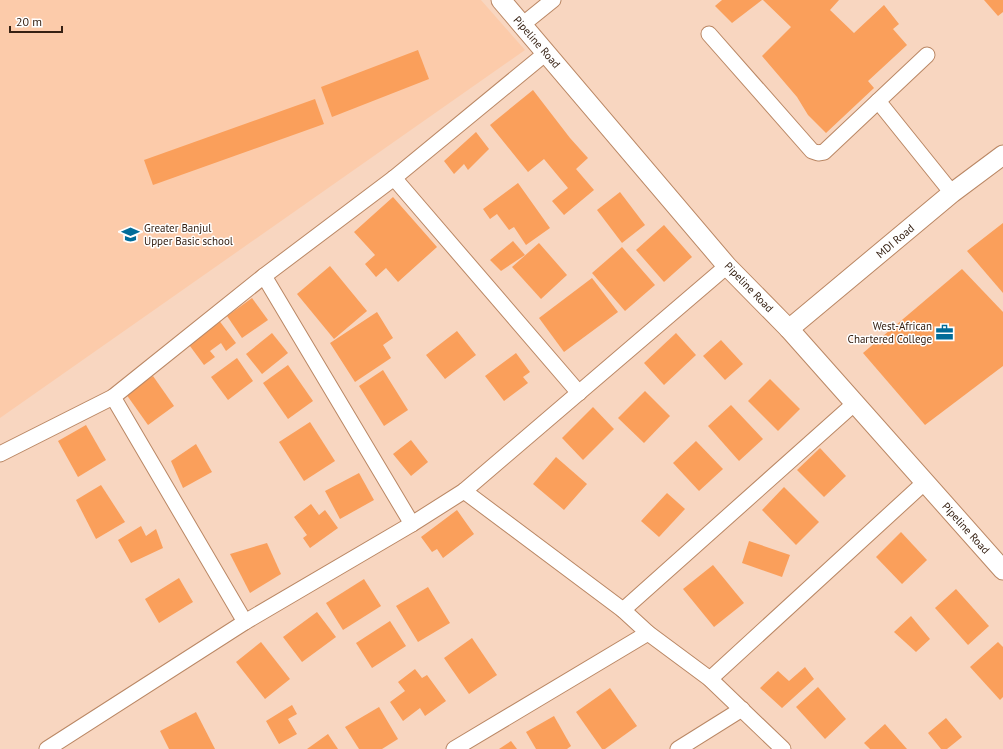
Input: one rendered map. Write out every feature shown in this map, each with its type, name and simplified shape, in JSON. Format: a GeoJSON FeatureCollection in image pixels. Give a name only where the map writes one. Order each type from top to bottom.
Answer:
{"type":"FeatureCollection","features":[{"type":"Feature","properties":{"kind":"street","name":"Pipeline Road"},"geometry":{"type":"LineString","coordinates":[[500,0],[727,266],[789,329],[1003,570]]}},
{"type":"Feature","properties":{"kind":"street"},"geometry":{"type":"LineString","coordinates":[[522,25],[553,0]]}},
{"type":"Feature","properties":{"kind":"street"},"geometry":{"type":"LineString","coordinates":[[709,34],[812,151],[818,153],[824,152],[927,55]]}},
{"type":"Feature","properties":{"kind":"street"},"geometry":{"type":"LineString","coordinates":[[0,454],[113,397],[264,276],[394,178],[546,53]]}},
{"type":"Feature","properties":{"kind":"street"},"geometry":{"type":"LineString","coordinates":[[878,101],[952,193]]}},
{"type":"Feature","properties":{"kind":"street","name":"MDI Road"},"geometry":{"type":"LineString","coordinates":[[789,329],[952,193],[1003,155]]}},
{"type":"Feature","properties":{"kind":"street"},"geometry":{"type":"LineString","coordinates":[[394,178],[578,393]]}},
{"type":"Feature","properties":{"kind":"street"},"geometry":{"type":"LineString","coordinates":[[47,749],[245,622],[412,524],[464,491],[727,266]]}},
{"type":"Feature","properties":{"kind":"street"},"geometry":{"type":"LineString","coordinates":[[264,276],[412,524]]}},
{"type":"Feature","properties":{"kind":"street"},"geometry":{"type":"LineString","coordinates":[[113,397],[245,622]]}},
{"type":"Feature","properties":{"kind":"street"},"geometry":{"type":"LineString","coordinates":[[623,610],[855,403]]}},
{"type":"Feature","properties":{"kind":"street"},"geometry":{"type":"LineString","coordinates":[[710,679],[925,482]]}},
{"type":"Feature","properties":{"kind":"street"},"geometry":{"type":"LineString","coordinates":[[464,491],[623,610],[648,633],[710,679],[783,749]]}},
{"type":"Feature","properties":{"kind":"street"},"geometry":{"type":"LineString","coordinates":[[454,749],[648,633]]}},
{"type":"Feature","properties":{"kind":"street"},"geometry":{"type":"LineString","coordinates":[[678,749],[742,709]]}},
{"type":"Feature","properties":{"kind":"shaded area","name":"Greater Banjul Upper Basic school"},"geometry":{"type":"Polygon","coordinates":[[[0,0],[481,0],[525,50],[0,418],[0,0]]]}},
{"type":"Feature","properties":{"kind":"building"},"geometry":{"type":"Polygon","coordinates":[[[722,0],[762,0],[732,23],[715,6],[722,0]]]}},
{"type":"Feature","properties":{"kind":"building"},"geometry":{"type":"Polygon","coordinates":[[[763,0],[839,0],[830,10],[854,33],[884,5],[899,24],[893,29],[907,45],[868,81],[874,88],[826,133],[808,115],[797,97],[762,56],[791,27],[763,0]]]}},
{"type":"Feature","properties":{"kind":"building"},"geometry":{"type":"Polygon","coordinates":[[[984,0],[1003,0],[1003,12],[998,16],[984,0]]]}},
{"type":"Feature","properties":{"kind":"building"},"geometry":{"type":"Polygon","coordinates":[[[418,50],[429,79],[332,117],[321,87],[418,50]]]}},
{"type":"Feature","properties":{"kind":"building"},"geometry":{"type":"Polygon","coordinates":[[[533,90],[570,138],[588,158],[576,169],[594,190],[564,215],[552,201],[568,188],[544,159],[528,172],[490,125],[533,90]]]}},
{"type":"Feature","properties":{"kind":"building"},"geometry":{"type":"Polygon","coordinates":[[[315,99],[324,124],[153,185],[144,160],[315,99]]]}},
{"type":"Feature","properties":{"kind":"building"},"geometry":{"type":"Polygon","coordinates":[[[476,132],[489,149],[468,170],[464,164],[454,174],[444,161],[476,132]]]}},
{"type":"Feature","properties":{"kind":"building"},"geometry":{"type":"Polygon","coordinates":[[[518,183],[550,228],[526,245],[514,227],[509,230],[497,214],[490,219],[483,209],[518,183]]]}},
{"type":"Feature","properties":{"kind":"building"},"geometry":{"type":"Polygon","coordinates":[[[620,192],[645,225],[622,243],[597,210],[620,192]]]}},
{"type":"Feature","properties":{"kind":"building"},"geometry":{"type":"Polygon","coordinates":[[[393,197],[437,247],[398,282],[386,268],[376,277],[365,264],[375,255],[354,232],[393,197]]]}},
{"type":"Feature","properties":{"kind":"building"},"geometry":{"type":"Polygon","coordinates":[[[1003,223],[1003,293],[967,251],[1003,223]]]}},
{"type":"Feature","properties":{"kind":"building"},"geometry":{"type":"Polygon","coordinates":[[[664,225],[692,257],[664,282],[636,250],[664,225]]]}},
{"type":"Feature","properties":{"kind":"building"},"geometry":{"type":"Polygon","coordinates":[[[513,241],[525,255],[501,271],[490,260],[513,241]]]}},
{"type":"Feature","properties":{"kind":"building"},"geometry":{"type":"Polygon","coordinates":[[[539,243],[567,275],[541,299],[512,267],[539,243]]]}},
{"type":"Feature","properties":{"kind":"building"},"geometry":{"type":"Polygon","coordinates":[[[622,247],[655,285],[625,311],[592,273],[622,247]]]}},
{"type":"Feature","properties":{"kind":"building"},"geometry":{"type":"Polygon","coordinates":[[[330,266],[367,311],[334,339],[297,294],[330,266]]]}},
{"type":"Feature","properties":{"kind":"building","name":"West-African Chartered College"},"geometry":{"type":"Polygon","coordinates":[[[962,269],[1003,312],[1003,366],[925,425],[863,353],[962,269]]]}},
{"type":"Feature","properties":{"kind":"building"},"geometry":{"type":"Polygon","coordinates":[[[592,278],[618,312],[564,352],[539,318],[592,278]]]}},
{"type":"Feature","properties":{"kind":"building"},"geometry":{"type":"Polygon","coordinates":[[[252,298],[268,320],[242,338],[227,316],[252,298]]]}},
{"type":"Feature","properties":{"kind":"building"},"geometry":{"type":"Polygon","coordinates":[[[377,312],[393,338],[383,345],[391,358],[355,382],[330,343],[377,312]]]}},
{"type":"Feature","properties":{"kind":"building"},"geometry":{"type":"Polygon","coordinates":[[[218,319],[236,343],[226,351],[221,343],[210,351],[215,357],[204,365],[187,342],[218,319]]]}},
{"type":"Feature","properties":{"kind":"building"},"geometry":{"type":"Polygon","coordinates":[[[457,331],[476,355],[445,379],[426,355],[457,331]]]}},
{"type":"Feature","properties":{"kind":"building"},"geometry":{"type":"Polygon","coordinates":[[[272,333],[288,353],[262,374],[246,354],[272,333]]]}},
{"type":"Feature","properties":{"kind":"building"},"geometry":{"type":"Polygon","coordinates":[[[676,333],[696,355],[664,385],[644,363],[676,333]]]}},
{"type":"Feature","properties":{"kind":"building"},"geometry":{"type":"Polygon","coordinates":[[[721,340],[743,364],[725,380],[703,356],[721,340]]]}},
{"type":"Feature","properties":{"kind":"building"},"geometry":{"type":"Polygon","coordinates":[[[516,353],[530,372],[523,377],[528,383],[504,401],[485,376],[516,353]]]}},
{"type":"Feature","properties":{"kind":"building"},"geometry":{"type":"Polygon","coordinates":[[[237,358],[253,381],[228,400],[211,377],[237,358]]]}},
{"type":"Feature","properties":{"kind":"building"},"geometry":{"type":"Polygon","coordinates":[[[288,365],[313,401],[288,419],[263,383],[288,365]]]}},
{"type":"Feature","properties":{"kind":"building"},"geometry":{"type":"Polygon","coordinates":[[[383,370],[408,410],[384,426],[359,386],[383,370]]]}},
{"type":"Feature","properties":{"kind":"building"},"geometry":{"type":"Polygon","coordinates":[[[153,376],[174,406],[148,425],[126,394],[153,376]]]}},
{"type":"Feature","properties":{"kind":"building"},"geometry":{"type":"Polygon","coordinates":[[[770,379],[800,409],[778,431],[748,401],[770,379]]]}},
{"type":"Feature","properties":{"kind":"building"},"geometry":{"type":"Polygon","coordinates":[[[645,391],[670,416],[644,443],[618,418],[645,391]]]}},
{"type":"Feature","properties":{"kind":"building"},"geometry":{"type":"Polygon","coordinates":[[[731,405],[763,439],[739,461],[708,426],[731,405]]]}},
{"type":"Feature","properties":{"kind":"building"},"geometry":{"type":"Polygon","coordinates":[[[593,407],[614,429],[583,460],[562,438],[593,407]]]}},
{"type":"Feature","properties":{"kind":"building"},"geometry":{"type":"Polygon","coordinates":[[[310,422],[335,461],[304,481],[279,442],[310,422]]]}},
{"type":"Feature","properties":{"kind":"building"},"geometry":{"type":"Polygon","coordinates":[[[86,425],[106,460],[78,477],[58,441],[86,425]]]}},
{"type":"Feature","properties":{"kind":"building"},"geometry":{"type":"Polygon","coordinates":[[[411,440],[428,462],[411,476],[393,454],[411,440]]]}},
{"type":"Feature","properties":{"kind":"building"},"geometry":{"type":"Polygon","coordinates":[[[696,441],[723,469],[699,491],[673,463],[696,441]]]}},
{"type":"Feature","properties":{"kind":"building"},"geometry":{"type":"Polygon","coordinates":[[[196,444],[212,472],[183,488],[171,461],[196,444]]]}},
{"type":"Feature","properties":{"kind":"building"},"geometry":{"type":"Polygon","coordinates":[[[820,448],[846,476],[824,497],[797,470],[820,448]]]}},
{"type":"Feature","properties":{"kind":"building"},"geometry":{"type":"Polygon","coordinates":[[[556,457],[587,484],[564,510],[533,484],[556,457]]]}},
{"type":"Feature","properties":{"kind":"building"},"geometry":{"type":"Polygon","coordinates":[[[359,473],[374,500],[340,519],[325,491],[359,473]]]}},
{"type":"Feature","properties":{"kind":"building"},"geometry":{"type":"Polygon","coordinates":[[[101,485],[125,522],[96,539],[76,500],[101,485]]]}},
{"type":"Feature","properties":{"kind":"building"},"geometry":{"type":"Polygon","coordinates":[[[784,487],[819,522],[796,545],[762,510],[784,487]]]}},
{"type":"Feature","properties":{"kind":"building"},"geometry":{"type":"Polygon","coordinates":[[[667,493],[685,509],[659,537],[641,521],[667,493]]]}},
{"type":"Feature","properties":{"kind":"building"},"geometry":{"type":"Polygon","coordinates":[[[311,504],[319,515],[325,510],[338,528],[310,548],[303,538],[307,535],[294,517],[311,504]]]}},
{"type":"Feature","properties":{"kind":"building"},"geometry":{"type":"Polygon","coordinates":[[[457,510],[474,534],[443,558],[437,549],[432,552],[421,537],[457,510]]]}},
{"type":"Feature","properties":{"kind":"building"},"geometry":{"type":"Polygon","coordinates":[[[141,526],[146,536],[156,529],[163,548],[131,563],[118,540],[141,526]]]}},
{"type":"Feature","properties":{"kind":"building"},"geometry":{"type":"Polygon","coordinates":[[[901,532],[927,560],[902,584],[876,557],[901,532]]]}},
{"type":"Feature","properties":{"kind":"building"},"geometry":{"type":"Polygon","coordinates":[[[749,541],[790,555],[782,577],[742,563],[749,541]]]}},
{"type":"Feature","properties":{"kind":"building"},"geometry":{"type":"Polygon","coordinates":[[[267,543],[281,574],[250,593],[230,554],[267,543]]]}},
{"type":"Feature","properties":{"kind":"building"},"geometry":{"type":"Polygon","coordinates":[[[713,565],[744,603],[714,627],[683,589],[713,565]]]}},
{"type":"Feature","properties":{"kind":"building"},"geometry":{"type":"Polygon","coordinates":[[[179,578],[193,602],[159,623],[145,599],[179,578]]]}},
{"type":"Feature","properties":{"kind":"building"},"geometry":{"type":"Polygon","coordinates":[[[364,579],[381,606],[343,630],[326,603],[364,579]]]}},
{"type":"Feature","properties":{"kind":"building"},"geometry":{"type":"Polygon","coordinates":[[[428,587],[450,623],[418,642],[396,606],[428,587]]]}},
{"type":"Feature","properties":{"kind":"building"},"geometry":{"type":"Polygon","coordinates":[[[956,589],[989,626],[968,645],[935,608],[956,589]]]}},
{"type":"Feature","properties":{"kind":"building"},"geometry":{"type":"Polygon","coordinates":[[[317,612],[336,637],[302,662],[283,637],[317,612]]]}},
{"type":"Feature","properties":{"kind":"building"},"geometry":{"type":"Polygon","coordinates":[[[911,616],[930,639],[916,652],[894,632],[911,616]]]}},
{"type":"Feature","properties":{"kind":"building"},"geometry":{"type":"Polygon","coordinates":[[[390,621],[406,646],[372,668],[356,643],[390,621]]]}},
{"type":"Feature","properties":{"kind":"building"},"geometry":{"type":"Polygon","coordinates":[[[472,638],[497,675],[469,694],[444,658],[472,638]]]}},
{"type":"Feature","properties":{"kind":"building"},"geometry":{"type":"Polygon","coordinates":[[[261,642],[290,679],[265,699],[236,662],[261,642]]]}},
{"type":"Feature","properties":{"kind":"building"},"geometry":{"type":"Polygon","coordinates":[[[998,642],[1003,647],[1003,697],[1000,700],[970,667],[998,642]]]}},
{"type":"Feature","properties":{"kind":"building"},"geometry":{"type":"Polygon","coordinates":[[[805,667],[814,679],[782,708],[760,688],[778,671],[789,681],[805,667]]]}},
{"type":"Feature","properties":{"kind":"building"},"geometry":{"type":"Polygon","coordinates":[[[415,669],[422,678],[427,675],[446,701],[425,716],[420,708],[403,721],[390,702],[405,691],[398,682],[415,669]]]}},
{"type":"Feature","properties":{"kind":"building"},"geometry":{"type":"Polygon","coordinates":[[[818,687],[846,719],[825,739],[796,707],[818,687]]]}},
{"type":"Feature","properties":{"kind":"building"},"geometry":{"type":"Polygon","coordinates":[[[610,688],[637,726],[605,749],[602,749],[576,712],[610,688]]]}},
{"type":"Feature","properties":{"kind":"building"},"geometry":{"type":"Polygon","coordinates":[[[292,705],[297,714],[288,719],[297,734],[279,744],[266,721],[292,705]]]}},
{"type":"Feature","properties":{"kind":"building"},"geometry":{"type":"Polygon","coordinates":[[[379,707],[398,739],[382,749],[359,749],[345,727],[379,707]]]}},
{"type":"Feature","properties":{"kind":"building"},"geometry":{"type":"Polygon","coordinates":[[[196,712],[215,749],[169,749],[160,731],[196,712]]]}},
{"type":"Feature","properties":{"kind":"building"},"geometry":{"type":"Polygon","coordinates":[[[554,716],[571,746],[567,749],[536,749],[526,732],[554,716]]]}},
{"type":"Feature","properties":{"kind":"building"},"geometry":{"type":"Polygon","coordinates":[[[946,718],[962,737],[947,749],[941,749],[928,733],[946,718]]]}},
{"type":"Feature","properties":{"kind":"building"},"geometry":{"type":"Polygon","coordinates":[[[885,724],[907,749],[870,749],[864,743],[885,724]]]}},
{"type":"Feature","properties":{"kind":"building"},"geometry":{"type":"Polygon","coordinates":[[[328,734],[338,749],[307,749],[328,734]]]}},
{"type":"Feature","properties":{"kind":"building"},"geometry":{"type":"Polygon","coordinates":[[[511,741],[517,749],[499,749],[511,741]]]}},
{"type":"Feature","properties":{"kind":"place","name":"Greater Banjul Upper Basic school"},"geometry":{"type":"Point","coordinates":[131,234]}},
{"type":"Feature","properties":{"kind":"place","name":"West-African Chartered College"},"geometry":{"type":"Point","coordinates":[945,332]}}]}
